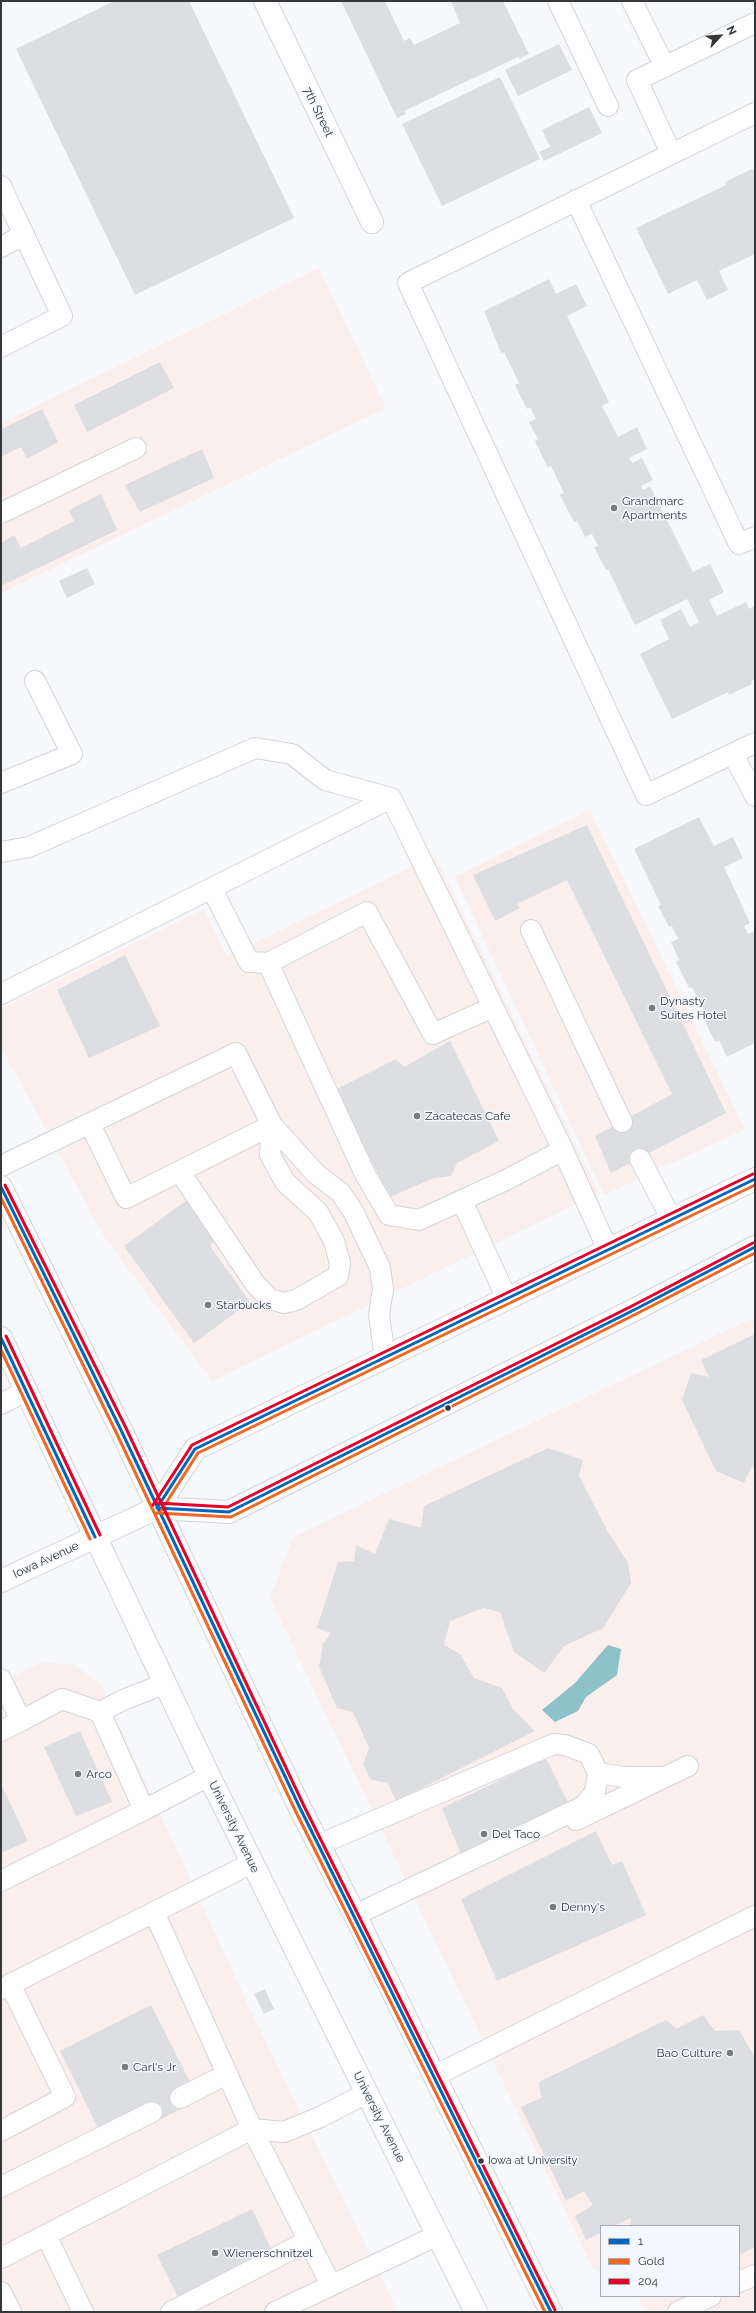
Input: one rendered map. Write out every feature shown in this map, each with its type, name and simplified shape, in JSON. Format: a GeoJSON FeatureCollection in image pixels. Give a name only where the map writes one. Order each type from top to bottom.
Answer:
{"type":"FeatureCollection","features":[{"type":"Feature","properties":{"kind":"main road","name":"7th Street"},"geometry":{"type":"LineString","coordinates":[[265,1],[372,222]]}},
{"type":"Feature","properties":{"kind":"main road"},"geometry":{"type":"LineString","coordinates":[[157,1508],[195,1449],[755,1179]]}},
{"type":"Feature","properties":{"kind":"main road"},"geometry":{"type":"LineString","coordinates":[[1,1187],[120,1428],[318,1845],[357,1920],[551,2312]]}},
{"type":"Feature","properties":{"kind":"main road","name":"Iowa Avenue"},"geometry":{"type":"LineString","coordinates":[[1,1581],[157,1508],[229,1512],[632,1311],[755,1247]]}},
{"type":"Feature","properties":{"kind":"main road","name":"University Avenue"},"geometry":{"type":"LineString","coordinates":[[1,1338],[164,1684],[476,2312]]}},
{"type":"Feature","properties":{"kind":"lane"},"geometry":{"type":"LineString","coordinates":[[558,1],[608,106]]}},
{"type":"Feature","properties":{"kind":"lane"},"geometry":{"type":"LineString","coordinates":[[632,1],[665,67]]}},
{"type":"Feature","properties":{"kind":"lane"},"geometry":{"type":"LineString","coordinates":[[671,153],[637,80],[755,23]]}},
{"type":"Feature","properties":{"kind":"lane"},"geometry":{"type":"LineString","coordinates":[[755,113],[408,282],[646,794],[755,743]]}},
{"type":"Feature","properties":{"kind":"lane"},"geometry":{"type":"LineString","coordinates":[[1,186],[62,316],[1,347]]}},
{"type":"Feature","properties":{"kind":"lane"},"geometry":{"type":"LineString","coordinates":[[576,200],[739,544],[755,537]]}},
{"type":"Feature","properties":{"kind":"lane"},"geometry":{"type":"LineString","coordinates":[[1,247],[24,235]]}},
{"type":"Feature","properties":{"kind":"lane"},"geometry":{"type":"LineString","coordinates":[[1,513],[136,448]]}},
{"type":"Feature","properties":{"kind":"lane"},"geometry":{"type":"LineString","coordinates":[[1,783],[72,754],[35,681]]}},
{"type":"Feature","properties":{"kind":"lane"},"geometry":{"type":"LineString","coordinates":[[1,852],[29,847],[255,748],[292,754],[325,780],[391,798],[563,1150],[608,1250]]}},
{"type":"Feature","properties":{"kind":"lane"},"geometry":{"type":"LineString","coordinates":[[733,754],[755,796]]}},
{"type":"Feature","properties":{"kind":"lane"},"geometry":{"type":"LineString","coordinates":[[1,994],[212,890],[391,798]]}},
{"type":"Feature","properties":{"kind":"lane"},"geometry":{"type":"LineString","coordinates":[[212,890],[249,962],[268,963],[368,912],[433,1034],[493,1007]]}},
{"type":"Feature","properties":{"kind":"lane"},"geometry":{"type":"LineString","coordinates":[[530,930],[622,1122]]}},
{"type":"Feature","properties":{"kind":"lane"},"geometry":{"type":"LineString","coordinates":[[268,963],[365,1174],[389,1215],[419,1220],[462,1201],[563,1150]]}},
{"type":"Feature","properties":{"kind":"lane"},"geometry":{"type":"LineString","coordinates":[[1,1166],[236,1053],[272,1126],[315,1173],[341,1193],[354,1213],[380,1268],[383,1289],[379,1315],[385,1358]]}},
{"type":"Feature","properties":{"kind":"lane"},"geometry":{"type":"LineString","coordinates":[[90,1124],[126,1198],[272,1126]]}},
{"type":"Feature","properties":{"kind":"lane"},"geometry":{"type":"LineString","coordinates":[[180,1172],[256,1285],[270,1299],[284,1303],[296,1300],[338,1276],[340,1263],[334,1241],[318,1212],[285,1182],[270,1155],[272,1126]]}},
{"type":"Feature","properties":{"kind":"lane"},"geometry":{"type":"LineString","coordinates":[[640,1159],[672,1220]]}},
{"type":"Feature","properties":{"kind":"lane"},"geometry":{"type":"LineString","coordinates":[[462,1201],[507,1299]]}},
{"type":"Feature","properties":{"kind":"lane"},"geometry":{"type":"LineString","coordinates":[[1,1404],[26,1391]]}},
{"type":"Feature","properties":{"kind":"lane"},"geometry":{"type":"LineString","coordinates":[[1,1679],[21,1721]]}},
{"type":"Feature","properties":{"kind":"lane"},"geometry":{"type":"LineString","coordinates":[[100,1712],[123,1700],[164,1684]]}},
{"type":"Feature","properties":{"kind":"lane"},"geometry":{"type":"LineString","coordinates":[[1,1731],[62,1698],[100,1712],[144,1810]]}},
{"type":"Feature","properties":{"kind":"lane"},"geometry":{"type":"LineString","coordinates":[[318,1845],[554,1744],[565,1744],[589,1754],[598,1773],[595,1792],[584,1806],[357,1920]]}},
{"type":"Feature","properties":{"kind":"lane"},"geometry":{"type":"LineString","coordinates":[[357,1920],[688,1766]]}},
{"type":"Feature","properties":{"kind":"lane"},"geometry":{"type":"LineString","coordinates":[[598,1773],[624,1778],[666,1777]]}},
{"type":"Feature","properties":{"kind":"lane"},"geometry":{"type":"LineString","coordinates":[[1,1881],[209,1776]]}},
{"type":"Feature","properties":{"kind":"lane"},"geometry":{"type":"LineString","coordinates":[[1,2131],[65,2097],[6,1986],[252,1863]]}},
{"type":"Feature","properties":{"kind":"lane"},"geometry":{"type":"LineString","coordinates":[[154,1912],[252,2129],[332,2285]]}},
{"type":"Feature","properties":{"kind":"lane"},"geometry":{"type":"LineString","coordinates":[[434,2076],[755,1916]]}},
{"type":"Feature","properties":{"kind":"lane"},"geometry":{"type":"LineString","coordinates":[[180,2098],[227,2074]]}},
{"type":"Feature","properties":{"kind":"lane"},"geometry":{"type":"LineString","coordinates":[[1,2258],[252,2129],[284,2132],[320,2117],[367,2093]]}},
{"type":"Feature","properties":{"kind":"lane"},"geometry":{"type":"LineString","coordinates":[[1,2187],[152,2112]]}},
{"type":"Feature","properties":{"kind":"lane"},"geometry":{"type":"LineString","coordinates":[[46,2235],[83,2312]]}},
{"type":"Feature","properties":{"kind":"lane"},"geometry":{"type":"LineString","coordinates":[[275,2312],[438,2235]]}},
{"type":"Feature","properties":{"kind":"lane"},"geometry":{"type":"LineString","coordinates":[[171,2312],[308,2240]]}},
{"type":"Feature","properties":{"kind":"lane"},"geometry":{"type":"LineString","coordinates":[[740,2282],[755,2275]]}},
{"type":"Feature","properties":{"kind":"lane"},"geometry":{"type":"LineString","coordinates":[[1,2292],[11,2312]]}},
{"type":"Feature","properties":{"kind":"lane"},"geometry":{"type":"LineString","coordinates":[[678,2312],[709,2297]]}},
{"type":"Feature","properties":{"kind":"shaded area"},"geometry":{"type":"Polygon","coordinates":[[[319,268],[386,408],[1,593],[1,423],[319,268]]]}},
{"type":"Feature","properties":{"kind":"shaded area"},"geometry":{"type":"Polygon","coordinates":[[[590,810],[745,1129],[604,1195],[455,877],[590,810]]]}},
{"type":"Feature","properties":{"kind":"shaded area"},"geometry":{"type":"Polygon","coordinates":[[[435,856],[599,1193],[212,1381],[105,1238],[1,1047],[1,1008],[204,909],[227,956],[435,856]]]}},
{"type":"Feature","properties":{"kind":"shaded area"},"geometry":{"type":"Polygon","coordinates":[[[755,1317],[755,2312],[646,2312],[638,2297],[740,2297],[740,2225],[600,2225],[600,2272],[593,2269],[270,1598],[293,1537],[755,1317]]]}},
{"type":"Feature","properties":{"kind":"shaded area"},"geometry":{"type":"Polygon","coordinates":[[[43,1662],[74,1665],[100,1683],[250,2009],[398,2312],[1,2312],[1,1682],[43,1662]]]}},
{"type":"Feature","properties":{"kind":"water"},"geometry":{"type":"Polygon","coordinates":[[[608,1645],[621,1649],[617,1675],[586,1697],[578,1711],[555,1722],[542,1710],[575,1683],[608,1645]]]}},
{"type":"Feature","properties":{"kind":"building"},"geometry":{"type":"Polygon","coordinates":[[[114,1],[189,1],[294,218],[135,295],[16,49],[114,1]]]}},
{"type":"Feature","properties":{"kind":"building"},"geometry":{"type":"Polygon","coordinates":[[[341,1],[385,1],[404,41],[410,38],[414,45],[460,23],[451,1],[503,1],[529,54],[519,59],[518,57],[404,111],[406,114],[397,118],[341,1]]]}},
{"type":"Feature","properties":{"kind":"building"},"geometry":{"type":"Polygon","coordinates":[[[559,44],[572,70],[518,96],[505,70],[559,44]]]}},
{"type":"Feature","properties":{"kind":"building"},"geometry":{"type":"Polygon","coordinates":[[[500,77],[540,159],[442,206],[402,124],[500,77]]]}},
{"type":"Feature","properties":{"kind":"building"},"geometry":{"type":"Polygon","coordinates":[[[589,107],[602,133],[544,161],[539,152],[550,147],[542,130],[589,107]]]}},
{"type":"Feature","properties":{"kind":"building"},"geometry":{"type":"Polygon","coordinates":[[[752,169],[755,171],[755,254],[719,271],[728,290],[707,300],[697,280],[668,294],[636,228],[726,185],[725,182],[752,169]]]}},
{"type":"Feature","properties":{"kind":"building","name":"Grandmarc Apartments"},"geometry":{"type":"Polygon","coordinates":[[[549,279],[556,294],[576,284],[587,306],[567,316],[609,402],[602,406],[618,437],[637,427],[647,449],[629,458],[632,463],[642,458],[653,480],[641,486],[643,490],[650,486],[693,572],[710,564],[724,592],[709,600],[717,616],[746,602],[749,609],[755,606],[755,679],[751,681],[752,684],[729,695],[728,692],[672,719],[640,654],[669,639],[660,620],[681,609],[690,627],[699,622],[687,599],[635,625],[608,569],[606,570],[594,547],[598,546],[592,534],[585,537],[577,521],[574,522],[560,495],[564,493],[551,466],[548,468],[535,441],[538,439],[529,422],[536,419],[530,407],[527,409],[515,385],[519,383],[504,352],[501,353],[484,311],[549,279]]]}},
{"type":"Feature","properties":{"kind":"building"},"geometry":{"type":"Polygon","coordinates":[[[160,362],[174,388],[87,432],[74,405],[160,362]]]}},
{"type":"Feature","properties":{"kind":"building"},"geometry":{"type":"Polygon","coordinates":[[[42,409],[58,442],[27,459],[21,447],[1,457],[1,429],[42,409]]]}},
{"type":"Feature","properties":{"kind":"building"},"geometry":{"type":"Polygon","coordinates":[[[202,449],[214,478],[140,512],[125,485],[202,449]]]}},
{"type":"Feature","properties":{"kind":"building"},"geometry":{"type":"Polygon","coordinates":[[[101,494],[117,530],[1,586],[1,543],[14,535],[21,548],[74,521],[69,510],[101,494]]]}},
{"type":"Feature","properties":{"kind":"building"},"geometry":{"type":"Polygon","coordinates":[[[87,568],[95,584],[67,598],[59,581],[87,568]]]}},
{"type":"Feature","properties":{"kind":"building"},"geometry":{"type":"Polygon","coordinates":[[[699,817],[714,846],[733,837],[743,858],[724,867],[750,923],[744,926],[748,934],[755,931],[755,1043],[727,1057],[719,1040],[715,1042],[702,1015],[706,1014],[692,987],[689,988],[676,962],[679,960],[671,942],[678,939],[672,926],[669,927],[658,906],[661,905],[634,849],[699,817]]]}},
{"type":"Feature","properties":{"kind":"building","name":"Dynasty Suites Hotel"},"geometry":{"type":"Polygon","coordinates":[[[587,825],[726,1113],[611,1173],[595,1136],[672,1094],[567,880],[517,904],[520,908],[495,921],[473,875],[587,825]]]}},
{"type":"Feature","properties":{"kind":"building"},"geometry":{"type":"Polygon","coordinates":[[[125,955],[160,1026],[89,1058],[57,990],[125,955]]]}},
{"type":"Feature","properties":{"kind":"building","name":"Zacatecas Cafe"},"geometry":{"type":"Polygon","coordinates":[[[450,1041],[499,1141],[457,1163],[451,1176],[434,1178],[390,1197],[335,1090],[396,1059],[404,1067],[450,1041]]]}},
{"type":"Feature","properties":{"kind":"building"},"geometry":{"type":"Polygon","coordinates":[[[187,1200],[215,1240],[210,1246],[250,1302],[194,1343],[124,1246],[187,1200]]]}},
{"type":"Feature","properties":{"kind":"building"},"geometry":{"type":"Polygon","coordinates":[[[755,1334],[755,1471],[752,1466],[744,1483],[716,1471],[682,1400],[691,1373],[709,1377],[701,1360],[755,1334]]]}},
{"type":"Feature","properties":{"kind":"building"},"geometry":{"type":"Polygon","coordinates":[[[548,1448],[583,1460],[579,1476],[608,1532],[628,1563],[631,1583],[603,1628],[564,1646],[544,1673],[514,1652],[500,1612],[483,1608],[450,1621],[444,1645],[460,1654],[474,1678],[502,1688],[513,1709],[535,1731],[396,1801],[388,1783],[371,1780],[363,1764],[369,1748],[353,1712],[337,1708],[319,1667],[323,1644],[331,1633],[317,1628],[338,1562],[354,1561],[356,1545],[375,1554],[389,1519],[421,1528],[424,1506],[548,1448]]]}},
{"type":"Feature","properties":{"kind":"building","name":"Arco"},"geometry":{"type":"Polygon","coordinates":[[[80,1731],[112,1802],[76,1816],[44,1747],[80,1731]]]}},
{"type":"Feature","properties":{"kind":"building","name":"Del Taco"},"geometry":{"type":"Polygon","coordinates":[[[546,1758],[570,1807],[463,1859],[442,1808],[546,1758]]]}},
{"type":"Feature","properties":{"kind":"building"},"geometry":{"type":"Polygon","coordinates":[[[1,1784],[28,1841],[1,1853],[1,1784]]]}},
{"type":"Feature","properties":{"kind":"building","name":"Denny's"},"geometry":{"type":"Polygon","coordinates":[[[596,1831],[612,1865],[622,1861],[646,1915],[497,1981],[461,1899],[596,1831]]]}},
{"type":"Feature","properties":{"kind":"building"},"geometry":{"type":"Polygon","coordinates":[[[265,1989],[274,2009],[264,2014],[254,1994],[265,1989]]]}},
{"type":"Feature","properties":{"kind":"building","name":"Carl's Jr."},"geometry":{"type":"Polygon","coordinates":[[[151,2005],[191,2084],[177,2091],[185,2107],[157,2121],[148,2103],[98,2128],[60,2051],[151,2005]]]}},
{"type":"Feature","properties":{"kind":"building"},"geometry":{"type":"Polygon","coordinates":[[[703,2015],[715,2031],[739,2030],[755,2057],[755,2247],[740,2254],[740,2225],[630,2225],[631,2218],[616,2225],[600,2225],[600,2233],[586,2240],[575,2216],[593,2205],[584,2191],[566,2201],[521,2107],[541,2098],[539,2082],[666,2020],[676,2029],[703,2015]]]}},
{"type":"Feature","properties":{"kind":"building","name":"Wienerschnitzel"},"geometry":{"type":"Polygon","coordinates":[[[252,2209],[272,2251],[178,2297],[157,2255],[252,2209]]]}},
{"type":"Feature","properties":{"kind":"transit line","name":"204"},"geometry":{"type":"LineString","coordinates":[[153,1505],[192,1445],[753,1174]]}},
{"type":"Feature","properties":{"kind":"transit line","name":"1"},"geometry":{"type":"LineString","coordinates":[[157,1508],[195,1449],[755,1179]]}},
{"type":"Feature","properties":{"kind":"transit line","name":"204"},"geometry":{"type":"LineString","coordinates":[[5,1185],[125,1426],[304,1806],[555,2310]]}},
{"type":"Feature","properties":{"kind":"transit line","name":"Gold"},"geometry":{"type":"LineString","coordinates":[[161,1511],[198,1453],[755,1185]]}},
{"type":"Feature","properties":{"kind":"transit line","name":"1"},"geometry":{"type":"LineString","coordinates":[[1,1187],[120,1428],[300,1808],[551,2312]]}},
{"type":"Feature","properties":{"kind":"transit line","name":"Gold"},"geometry":{"type":"LineString","coordinates":[[1,1198],[115,1430],[295,1810],[545,2312]]}},
{"type":"Feature","properties":{"kind":"transit line","name":"204"},"geometry":{"type":"LineString","coordinates":[[157,1503],[228,1507],[630,1307],[753,1243]]}},
{"type":"Feature","properties":{"kind":"transit line","name":"1"},"geometry":{"type":"LineString","coordinates":[[157,1508],[229,1512],[632,1311],[755,1247]]}},
{"type":"Feature","properties":{"kind":"transit line","name":"Gold"},"geometry":{"type":"LineString","coordinates":[[157,1513],[231,1517],[755,1253]]}},
{"type":"Feature","properties":{"kind":"transit line","name":"204"},"geometry":{"type":"LineString","coordinates":[[6,1336],[100,1535]]}},
{"type":"Feature","properties":{"kind":"transit line","name":"1"},"geometry":{"type":"LineString","coordinates":[[1,1338],[95,1537]]}},
{"type":"Feature","properties":{"kind":"transit line","name":"Gold"},"geometry":{"type":"LineString","coordinates":[[1,1350],[90,1539]]}},
{"type":"Feature","properties":{"kind":"place","name":"Grandmarc Apartments"},"geometry":{"type":"Point","coordinates":[614,508]}},
{"type":"Feature","properties":{"kind":"place","name":"Dynasty Suites Hotel"},"geometry":{"type":"Point","coordinates":[652,1008]}},
{"type":"Feature","properties":{"kind":"place","name":"Zacatecas Cafe"},"geometry":{"type":"Point","coordinates":[417,1116]}},
{"type":"Feature","properties":{"kind":"place","name":"Starbucks"},"geometry":{"type":"Point","coordinates":[208,1305]}},
{"type":"Feature","properties":{"kind":"place","name":"Arco"},"geometry":{"type":"Point","coordinates":[78,1774]}},
{"type":"Feature","properties":{"kind":"place","name":"Del Taco"},"geometry":{"type":"Point","coordinates":[484,1834]}},
{"type":"Feature","properties":{"kind":"place","name":"Denny's"},"geometry":{"type":"Point","coordinates":[553,1907]}},
{"type":"Feature","properties":{"kind":"place","name":"Bao Culture"},"geometry":{"type":"Point","coordinates":[730,2053]}},
{"type":"Feature","properties":{"kind":"place","name":"Carl's Jr."},"geometry":{"type":"Point","coordinates":[125,2067]}},
{"type":"Feature","properties":{"kind":"place","name":"Iowa at University"},"geometry":{"type":"Point","coordinates":[481,2161]}},
{"type":"Feature","properties":{"kind":"place","name":"Wienerschnitzel"},"geometry":{"type":"Point","coordinates":[215,2253]}}]}
